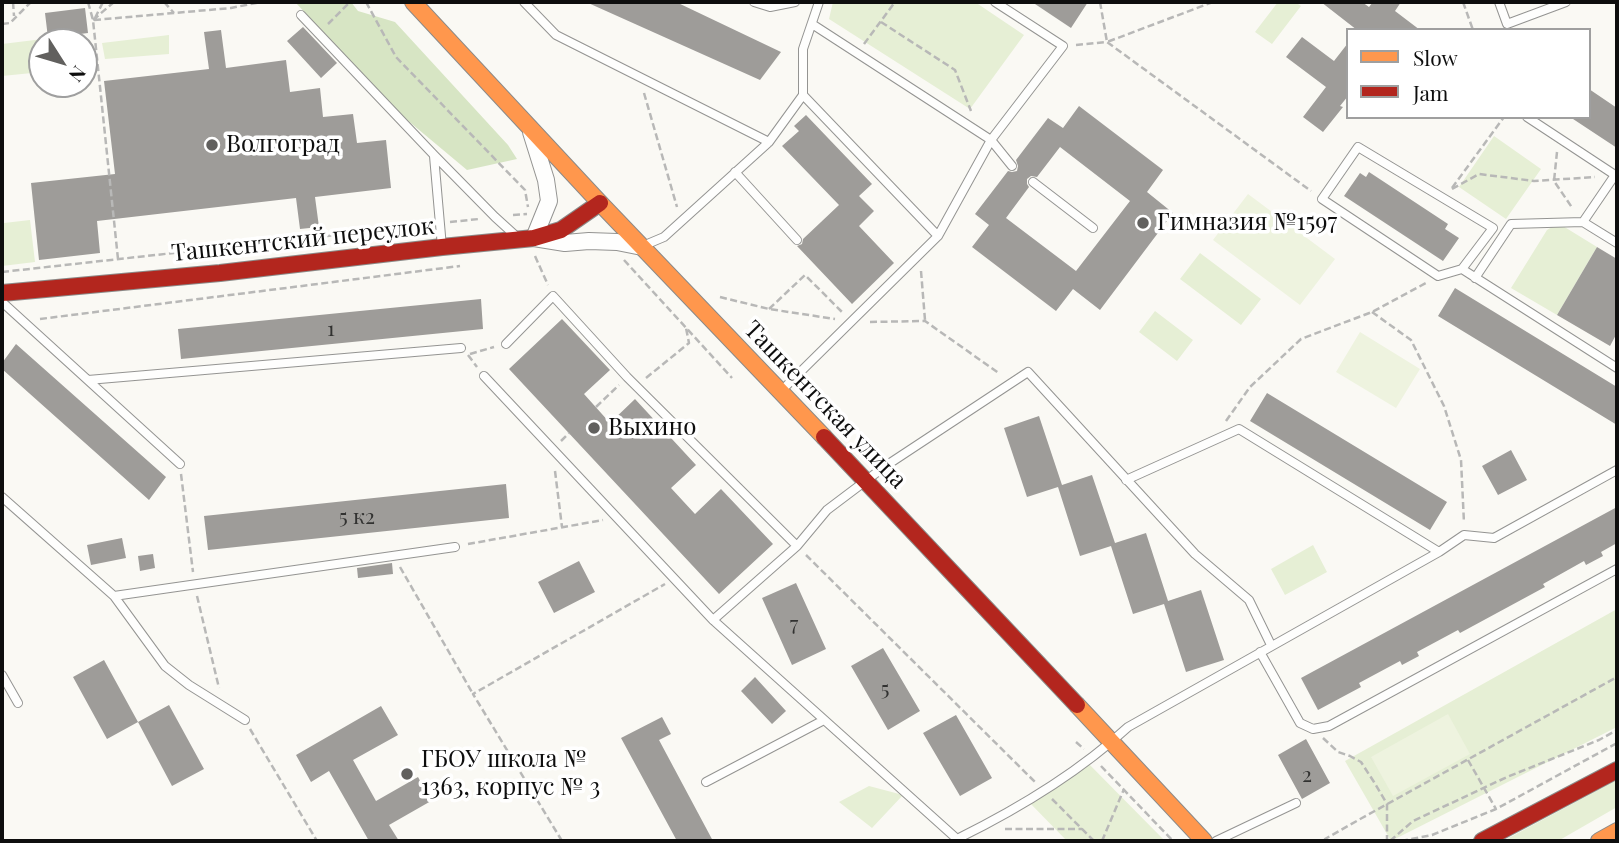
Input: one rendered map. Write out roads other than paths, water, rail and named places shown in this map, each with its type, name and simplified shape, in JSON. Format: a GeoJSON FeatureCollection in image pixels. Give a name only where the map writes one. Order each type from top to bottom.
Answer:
{"type":"FeatureCollection","features":[{"type":"Feature","properties":{"kind":"main road","name":"Ташкентская улица"},"geometry":{"type":"LineString","coordinates":[[413,2],[1203,841]]}},
{"type":"Feature","properties":{"kind":"main road","name":"Ташкентский переулок"},"geometry":{"type":"LineString","coordinates":[[2,293],[220,274],[527,239],[561,230],[600,203]]}},
{"type":"Feature","properties":{"kind":"main road"},"geometry":{"type":"LineString","coordinates":[[1482,841],[1617,770]]}},
{"type":"Feature","properties":{"kind":"main road"},"geometry":{"type":"LineString","coordinates":[[1599,841],[1617,831]]}},
{"type":"Feature","properties":{"kind":"street"},"geometry":{"type":"LineString","coordinates":[[529,126],[546,180],[549,201],[527,239],[565,243],[617,242],[642,247]]}},
{"type":"Feature","properties":{"kind":"lane"},"geometry":{"type":"LineString","coordinates":[[524,2],[556,35],[769,142]]}},
{"type":"Feature","properties":{"kind":"lane"},"geometry":{"type":"LineString","coordinates":[[754,2],[770,7],[795,2]]}},
{"type":"Feature","properties":{"kind":"lane"},"geometry":{"type":"LineString","coordinates":[[642,247],[664,237],[769,142],[803,95],[803,49],[819,2]]}},
{"type":"Feature","properties":{"kind":"lane"},"geometry":{"type":"LineString","coordinates":[[781,391],[938,236],[990,140],[1063,46],[995,2]]}},
{"type":"Feature","properties":{"kind":"lane"},"geometry":{"type":"LineString","coordinates":[[1499,2],[1507,24],[1566,2]]}},
{"type":"Feature","properties":{"kind":"lane"},"geometry":{"type":"LineString","coordinates":[[301,16],[495,217],[527,239]]}},
{"type":"Feature","properties":{"kind":"lane"},"geometry":{"type":"LineString","coordinates":[[812,24],[990,140],[1012,166]]}},
{"type":"Feature","properties":{"kind":"lane"},"geometry":{"type":"LineString","coordinates":[[803,95],[938,236]]}},
{"type":"Feature","properties":{"kind":"lane"},"geometry":{"type":"LineString","coordinates":[[1530,119],[1615,175],[1583,222]]}},
{"type":"Feature","properties":{"kind":"lane"},"geometry":{"type":"LineString","coordinates":[[1359,147],[1493,228],[1462,269],[1438,276],[1322,199],[1359,147]]}},
{"type":"Feature","properties":{"kind":"lane"},"geometry":{"type":"LineString","coordinates":[[434,155],[442,247]]}},
{"type":"Feature","properties":{"kind":"lane"},"geometry":{"type":"LineString","coordinates":[[735,172],[797,240]]}},
{"type":"Feature","properties":{"kind":"lane"},"geometry":{"type":"LineString","coordinates":[[1033,182],[1093,228]]}},
{"type":"Feature","properties":{"kind":"lane"},"geometry":{"type":"LineString","coordinates":[[1475,278],[1511,224],[1583,222],[1617,243]]}},
{"type":"Feature","properties":{"kind":"lane"},"geometry":{"type":"LineString","coordinates":[[1462,269],[1617,368]]}},
{"type":"Feature","properties":{"kind":"lane"},"geometry":{"type":"LineString","coordinates":[[506,344],[553,296],[627,377],[797,546]]}},
{"type":"Feature","properties":{"kind":"lane"},"geometry":{"type":"LineString","coordinates":[[2,302],[180,464]]}},
{"type":"Feature","properties":{"kind":"lane"},"geometry":{"type":"LineString","coordinates":[[88,380],[461,348]]}},
{"type":"Feature","properties":{"kind":"lane"},"geometry":{"type":"LineString","coordinates":[[713,620],[797,546],[827,510],[884,467],[1028,372],[1195,554],[1250,600],[1271,645]]}},
{"type":"Feature","properties":{"kind":"lane"},"geometry":{"type":"LineString","coordinates":[[484,376],[713,620],[957,839],[1044,791],[1112,742],[1128,727],[1439,552],[1464,535],[1494,538],[1617,470]]}},
{"type":"Feature","properties":{"kind":"lane"},"geometry":{"type":"LineString","coordinates":[[1126,480],[1239,429],[1439,552]]}},
{"type":"Feature","properties":{"kind":"lane"},"geometry":{"type":"LineString","coordinates":[[2,498],[114,596],[165,666],[189,685],[245,720]]}},
{"type":"Feature","properties":{"kind":"lane"},"geometry":{"type":"LineString","coordinates":[[114,596],[454,547]]}},
{"type":"Feature","properties":{"kind":"lane"},"geometry":{"type":"LineString","coordinates":[[1260,652],[1300,723],[1313,729],[1329,726],[1617,569]]}},
{"type":"Feature","properties":{"kind":"lane"},"geometry":{"type":"LineString","coordinates":[[2,675],[18,703]]}},
{"type":"Feature","properties":{"kind":"lane"},"geometry":{"type":"LineString","coordinates":[[706,782],[824,720]]}},
{"type":"Feature","properties":{"kind":"lane"},"geometry":{"type":"LineString","coordinates":[[1216,841],[1296,803]]}},
{"type":"Feature","properties":{"kind":"place","name":"Волгоград"},"geometry":{"type":"Point","coordinates":[212,145]}},
{"type":"Feature","properties":{"kind":"place","name":"Гимназия №1597"},"geometry":{"type":"Point","coordinates":[1143,223]}},
{"type":"Feature","properties":{"kind":"place","name":"Выхино"},"geometry":{"type":"Point","coordinates":[594,428]}},
{"type":"Feature","properties":{"kind":"place","name":"ГБОУ школа № 1363, корпус № 3"},"geometry":{"type":"Point","coordinates":[407,774]}}]}
